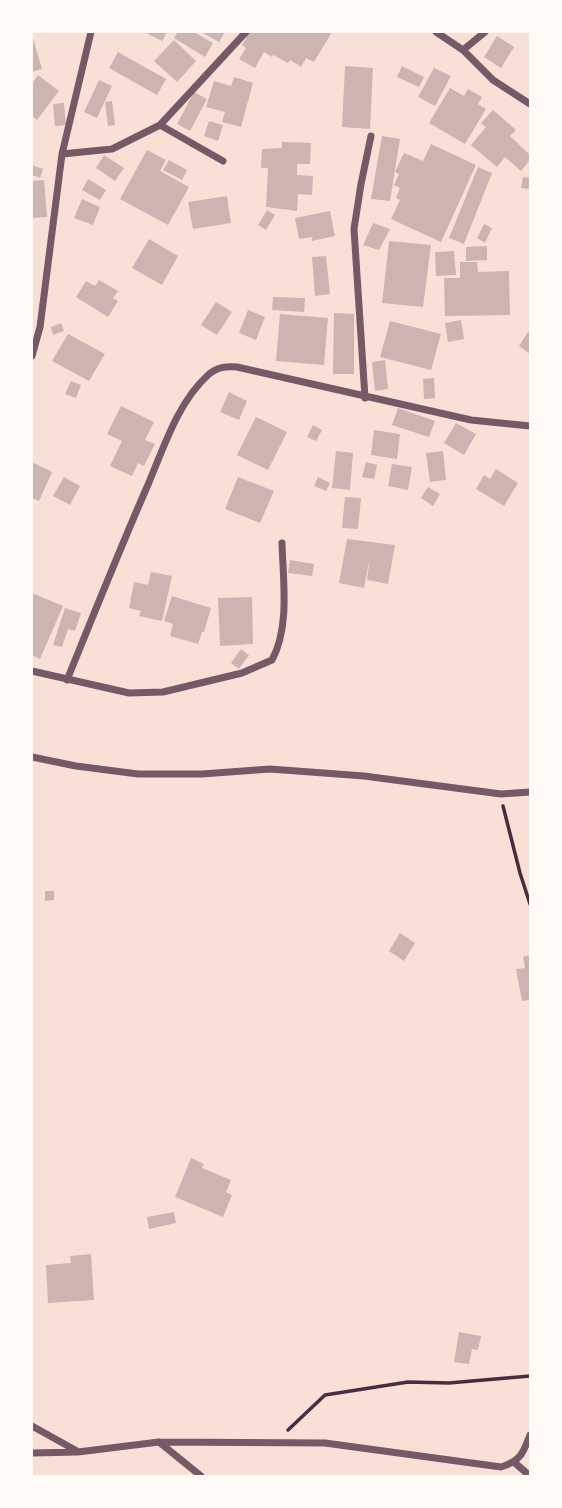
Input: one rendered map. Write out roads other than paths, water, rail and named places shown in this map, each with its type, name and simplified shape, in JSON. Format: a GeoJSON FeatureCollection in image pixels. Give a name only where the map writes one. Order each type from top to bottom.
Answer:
{"type":"FeatureCollection","features":[{"type":"Feature","properties":{"kind":"street"},"geometry":{"type":"LineString","coordinates":[[32,356],[40,327],[62,154],[91,32]]}},
{"type":"Feature","properties":{"kind":"street"},"geometry":{"type":"LineString","coordinates":[[62,154],[112,149],[160,124],[246,32]]}},
{"type":"Feature","properties":{"kind":"street"},"geometry":{"type":"LineString","coordinates":[[436,32],[463,50],[493,80],[530,104]]}},
{"type":"Feature","properties":{"kind":"street"},"geometry":{"type":"LineString","coordinates":[[463,50],[485,32]]}},
{"type":"Feature","properties":{"kind":"street"},"geometry":{"type":"LineString","coordinates":[[160,124],[223,161]]}},
{"type":"Feature","properties":{"kind":"street"},"geometry":{"type":"LineString","coordinates":[[365,398],[354,229],[371,136]]}},
{"type":"Feature","properties":{"kind":"street"},"geometry":{"type":"LineString","coordinates":[[67,680],[166,442],[188,400],[209,374],[219,368],[237,368],[471,420],[530,426]]}},
{"type":"Feature","properties":{"kind":"street"},"geometry":{"type":"LineString","coordinates":[[32,671],[129,693],[163,692],[242,673],[272,660],[281,636],[282,543]]}},
{"type":"Feature","properties":{"kind":"street"},"geometry":{"type":"LineString","coordinates":[[32,757],[138,774],[202,774],[270,769],[364,776],[501,794],[530,792]]}},
{"type":"Feature","properties":{"kind":"street"},"geometry":{"type":"LineString","coordinates":[[32,1426],[78,1452]]}},
{"type":"Feature","properties":{"kind":"street"},"geometry":{"type":"LineString","coordinates":[[32,1453],[78,1452],[159,1442],[326,1443],[501,1467],[514,1463],[524,1452],[530,1435]]}},
{"type":"Feature","properties":{"kind":"street"},"geometry":{"type":"LineString","coordinates":[[159,1442],[201,1476]]}},
{"type":"Feature","properties":{"kind":"street"},"geometry":{"type":"LineString","coordinates":[[514,1463],[530,1476]]}}]}
